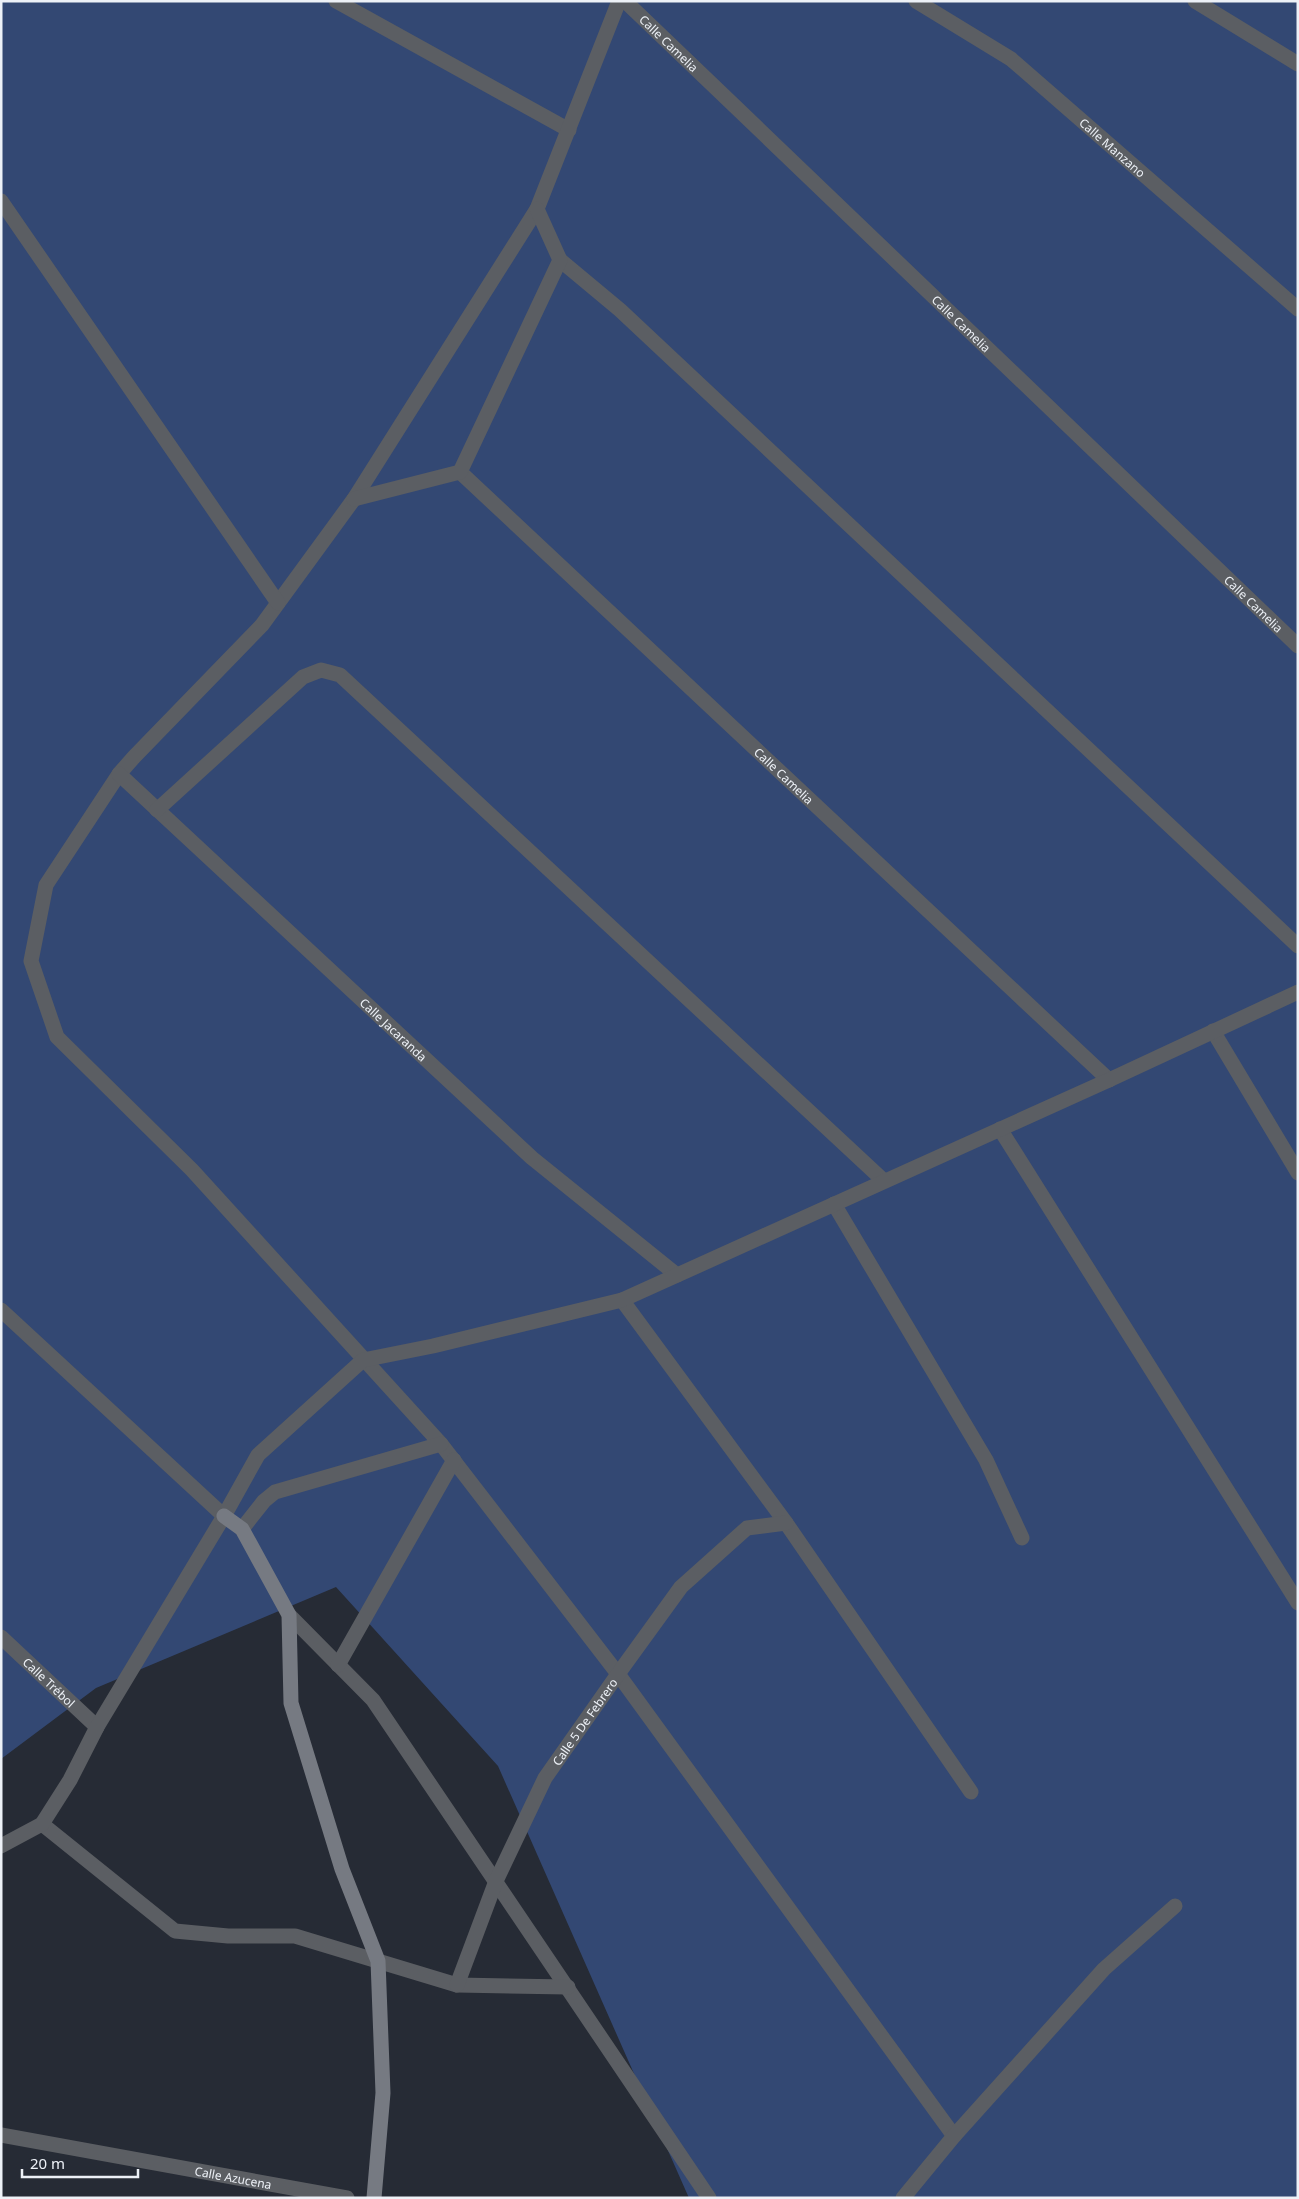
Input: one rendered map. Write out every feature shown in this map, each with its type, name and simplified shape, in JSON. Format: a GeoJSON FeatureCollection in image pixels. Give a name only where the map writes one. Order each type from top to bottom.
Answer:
{"type":"FeatureCollection","features":[{"type":"Feature","properties":{"kind":"street"},"geometry":{"type":"LineString","coordinates":[[336,1],[569,130]]}},
{"type":"Feature","properties":{"kind":"street"},"geometry":{"type":"LineString","coordinates":[[619,1],[537,209],[354,499],[278,603],[262,624],[134,757],[120,774],[46,885],[31,960],[57,1037],[192,1170],[441,1444],[618,1674],[954,2136]]}},
{"type":"Feature","properties":{"kind":"street","name":"Calle Camelia"},"geometry":{"type":"LineString","coordinates":[[625,1],[1298,646]]}},
{"type":"Feature","properties":{"kind":"street","name":"Calle Manzano"},"geometry":{"type":"LineString","coordinates":[[916,1],[1011,59],[1298,309]]}},
{"type":"Feature","properties":{"kind":"street"},"geometry":{"type":"LineString","coordinates":[[1199,2],[1298,64]]}},
{"type":"Feature","properties":{"kind":"street"},"geometry":{"type":"LineString","coordinates":[[1,201],[278,603]]}},
{"type":"Feature","properties":{"kind":"street"},"geometry":{"type":"LineString","coordinates":[[537,209],[560,260],[620,310],[1298,946]]}},
{"type":"Feature","properties":{"kind":"street"},"geometry":{"type":"LineString","coordinates":[[354,499],[460,472],[560,260]]}},
{"type":"Feature","properties":{"kind":"street","name":"Calle Camelia"},"geometry":{"type":"LineString","coordinates":[[460,472],[1109,1080]]}},
{"type":"Feature","properties":{"kind":"street"},"geometry":{"type":"LineString","coordinates":[[157,810],[303,677],[321,670],[340,675],[884,1181]]}},
{"type":"Feature","properties":{"kind":"street","name":"Calle Jacaranda"},"geometry":{"type":"LineString","coordinates":[[120,774],[532,1158],[677,1275]]}},
{"type":"Feature","properties":{"kind":"street"},"geometry":{"type":"LineString","coordinates":[[1,1846],[42,1824],[70,1780],[97,1727],[224,1516],[258,1455],[363,1360],[433,1346],[622,1300],[1109,1080],[1298,992]]}},
{"type":"Feature","properties":{"kind":"street"},"geometry":{"type":"LineString","coordinates":[[1213,1031],[1298,1173]]}},
{"type":"Feature","properties":{"kind":"street"},"geometry":{"type":"LineString","coordinates":[[1000,1129],[1298,1603]]}},
{"type":"Feature","properties":{"kind":"street"},"geometry":{"type":"LineString","coordinates":[[834,1204],[986,1460],[1022,1538]]}},
{"type":"Feature","properties":{"kind":"street"},"geometry":{"type":"LineString","coordinates":[[622,1300],[786,1523],[971,1792]]}},
{"type":"Feature","properties":{"kind":"street"},"geometry":{"type":"LineString","coordinates":[[1,1310],[224,1516],[242,1530],[289,1616],[373,1700],[710,2198]]}},
{"type":"Feature","properties":{"kind":"street"},"geometry":{"type":"LineString","coordinates":[[242,1530],[264,1501],[275,1492],[441,1444]]}},
{"type":"Feature","properties":{"kind":"street"},"geometry":{"type":"LineString","coordinates":[[338,1665],[454,1460]]}},
{"type":"Feature","properties":{"kind":"street","name":"Calle 5 De Febrero"},"geometry":{"type":"LineString","coordinates":[[457,1985],[496,1881],[545,1778],[618,1674],[681,1587],[747,1528],[786,1523]]}},
{"type":"Feature","properties":{"kind":"street"},"geometry":{"type":"LineString","coordinates":[[289,1616],[291,1703],[342,1870],[378,1961],[383,2092],[374,2198]]}},
{"type":"Feature","properties":{"kind":"street","name":"Calle Trébol"},"geometry":{"type":"LineString","coordinates":[[1,1637],[97,1727]]}},
{"type":"Feature","properties":{"kind":"street"},"geometry":{"type":"LineString","coordinates":[[42,1824],[175,1931],[228,1936],[295,1936],[457,1985],[568,1987]]}},
{"type":"Feature","properties":{"kind":"street"},"geometry":{"type":"LineString","coordinates":[[903,2198],[954,2136],[1104,1969],[1175,1906]]}},
{"type":"Feature","properties":{"kind":"street","name":"Calle Azucena"},"geometry":{"type":"LineString","coordinates":[[1,2135],[347,2198]]}},
{"type":"Feature","properties":{"kind":"shaded area"},"geometry":{"type":"Polygon","coordinates":[[[1,1],[1298,1],[1298,2198],[689,2198],[498,1766],[336,1587],[96,1688],[1,1759],[1,1]]]}}]}
